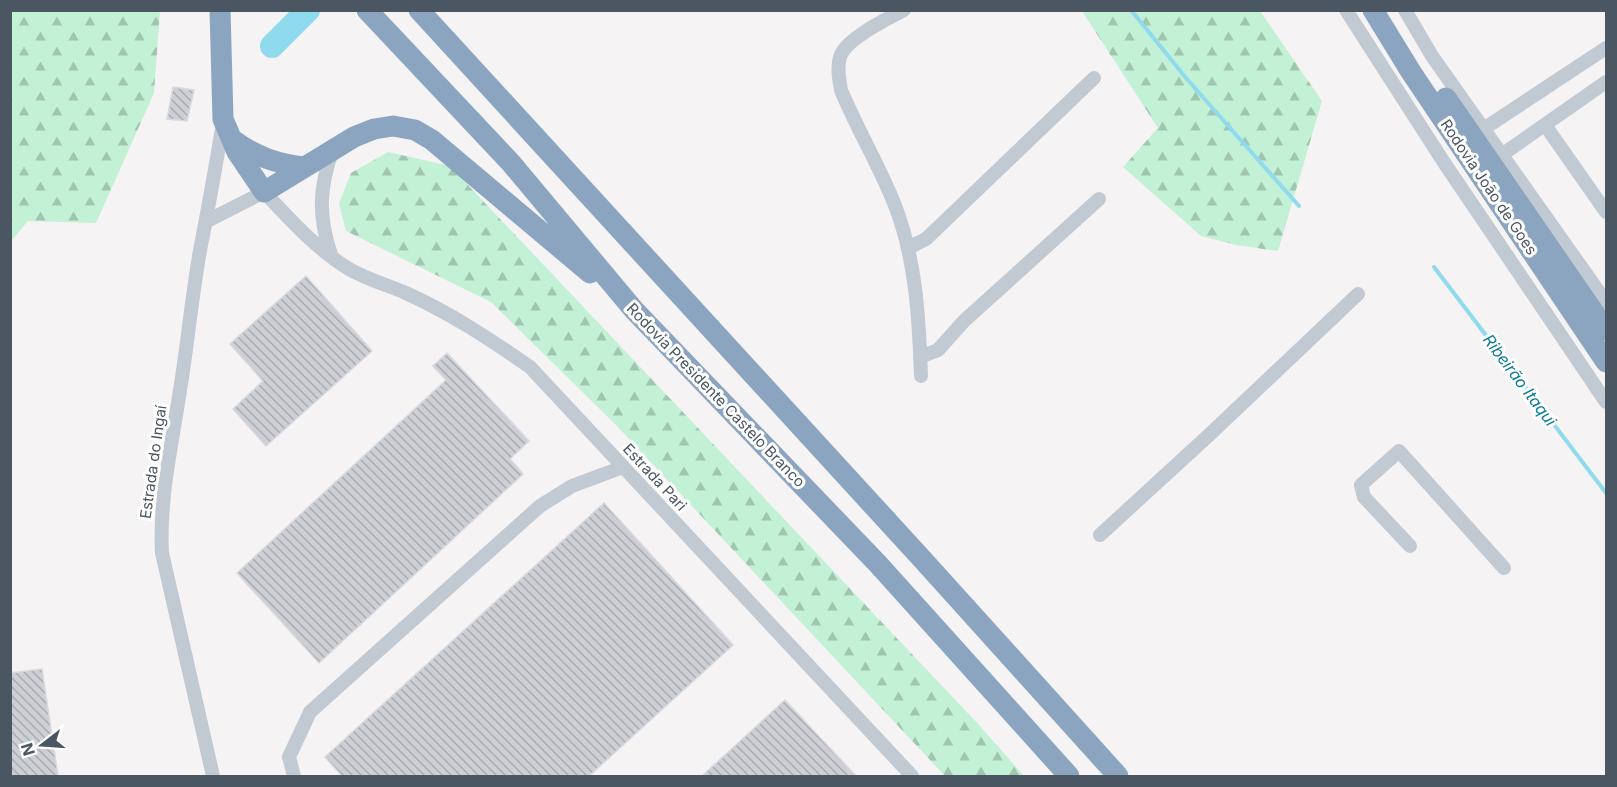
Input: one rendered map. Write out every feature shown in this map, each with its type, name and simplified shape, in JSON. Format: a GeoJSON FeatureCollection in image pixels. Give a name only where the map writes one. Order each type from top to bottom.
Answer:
{"type":"FeatureCollection","features":[{"type":"Feature","properties":{"kind":"highway"},"geometry":{"type":"LineString","coordinates":[[220,10],[227,129],[250,173],[264,192],[354,137],[374,129],[393,126],[415,130],[432,140],[634,310]]}},
{"type":"Feature","properties":{"kind":"highway","name":"Rodovia Presidente Castelo Branco"},"geometry":{"type":"LineString","coordinates":[[367,10],[511,163],[634,310],[878,564],[1069,777]]}},
{"type":"Feature","properties":{"kind":"highway"},"geometry":{"type":"LineString","coordinates":[[419,10],[923,560],[1118,777]]}},
{"type":"Feature","properties":{"kind":"highway","name":"Rodovia João de Goes"},"geometry":{"type":"LineString","coordinates":[[1373,10],[1606,362]]}},
{"type":"Feature","properties":{"kind":"highway","name":"Rodovia João de Goes"},"geometry":{"type":"LineString","coordinates":[[1390,10],[1414,51],[1606,330]]}},
{"type":"Feature","properties":{"kind":"highway"},"geometry":{"type":"LineString","coordinates":[[227,129],[249,152],[268,160],[305,167]]}},
{"type":"Feature","properties":{"kind":"street"},"geometry":{"type":"LineString","coordinates":[[904,10],[848,44],[840,56],[838,70],[841,90],[895,204],[908,248],[915,286],[921,376]]}},
{"type":"Feature","properties":{"kind":"street"},"geometry":{"type":"LineString","coordinates":[[1346,10],[1449,170],[1606,402]]}},
{"type":"Feature","properties":{"kind":"street"},"geometry":{"type":"LineString","coordinates":[[1405,10],[1432,56],[1606,302]]}},
{"type":"Feature","properties":{"kind":"street"},"geometry":{"type":"LineString","coordinates":[[1485,128],[1606,48]]}},
{"type":"Feature","properties":{"kind":"street"},"geometry":{"type":"LineString","coordinates":[[908,248],[926,239],[1094,78]]}},
{"type":"Feature","properties":{"kind":"street"},"geometry":{"type":"LineString","coordinates":[[1503,154],[1606,82]]}},
{"type":"Feature","properties":{"kind":"street"},"geometry":{"type":"LineString","coordinates":[[1545,125],[1606,212]]}},
{"type":"Feature","properties":{"kind":"street","name":"Estrada do Ingaí"},"geometry":{"type":"LineString","coordinates":[[213,777],[162,553],[161,527],[163,492],[201,245],[227,129]]}},
{"type":"Feature","properties":{"kind":"street"},"geometry":{"type":"LineString","coordinates":[[332,257],[321,212],[321,190],[333,149]]}},
{"type":"Feature","properties":{"kind":"street"},"geometry":{"type":"LineString","coordinates":[[207,221],[264,192]]}},
{"type":"Feature","properties":{"kind":"street","name":"Estrada Pari"},"geometry":{"type":"LineString","coordinates":[[264,192],[299,229],[332,257],[373,281],[408,294],[470,326],[530,367],[912,777]]}},
{"type":"Feature","properties":{"kind":"street"},"geometry":{"type":"LineString","coordinates":[[920,357],[938,350],[964,321],[1099,199]]}},
{"type":"Feature","properties":{"kind":"street"},"geometry":{"type":"LineString","coordinates":[[1100,535],[1358,294]]}},
{"type":"Feature","properties":{"kind":"street"},"geometry":{"type":"LineString","coordinates":[[1410,546],[1364,497],[1361,490],[1361,485],[1399,451],[1504,568]]}},
{"type":"Feature","properties":{"kind":"street"},"geometry":{"type":"LineString","coordinates":[[294,777],[289,757],[310,712],[540,506],[572,486],[623,467]]}},
{"type":"Feature","properties":{"kind":"green space"},"geometry":{"type":"Polygon","coordinates":[[[11,10],[160,11],[154,93],[96,223],[28,221],[11,241],[11,10]]]}},
{"type":"Feature","properties":{"kind":"green space"},"geometry":{"type":"Polygon","coordinates":[[[1082,11],[1260,11],[1322,101],[1278,251],[1236,245],[1201,236],[1123,167],[1158,128],[1082,11]]]}},
{"type":"Feature","properties":{"kind":"green space"},"geometry":{"type":"Polygon","coordinates":[[[388,152],[450,166],[980,726],[1024,776],[945,776],[616,425],[491,302],[346,231],[339,203],[351,173],[388,152]]]}},
{"type":"Feature","properties":{"kind":"building"},"geometry":{"type":"Polygon","coordinates":[[[173,87],[194,90],[187,121],[167,119],[173,87]]]}},
{"type":"Feature","properties":{"kind":"building"},"geometry":{"type":"Polygon","coordinates":[[[306,276],[372,351],[266,446],[233,409],[263,381],[230,344],[306,276]]]}},
{"type":"Feature","properties":{"kind":"building"},"geometry":{"type":"Polygon","coordinates":[[[447,353],[529,441],[510,459],[523,474],[319,663],[237,573],[446,380],[433,366],[447,353]]]}},
{"type":"Feature","properties":{"kind":"building"},"geometry":{"type":"Polygon","coordinates":[[[604,503],[733,645],[589,776],[342,776],[325,757],[604,503]]]}},
{"type":"Feature","properties":{"kind":"building"},"geometry":{"type":"Polygon","coordinates":[[[42,669],[58,776],[10,776],[10,673],[42,669]]]}},
{"type":"Feature","properties":{"kind":"building"},"geometry":{"type":"Polygon","coordinates":[[[785,700],[856,776],[702,776],[785,700]]]}},
{"type":"Feature","properties":{"kind":"waterway"},"geometry":{"type":"LineString","coordinates":[[272,46],[308,10]]}},
{"type":"Feature","properties":{"kind":"waterway","name":"Ribeirão Itaqui"},"geometry":{"type":"LineString","coordinates":[[1131,10],[1186,78],[1299,206]]}},
{"type":"Feature","properties":{"kind":"waterway","name":"Ribeirão Itaqui"},"geometry":{"type":"LineString","coordinates":[[1434,267],[1606,493]]}}]}
